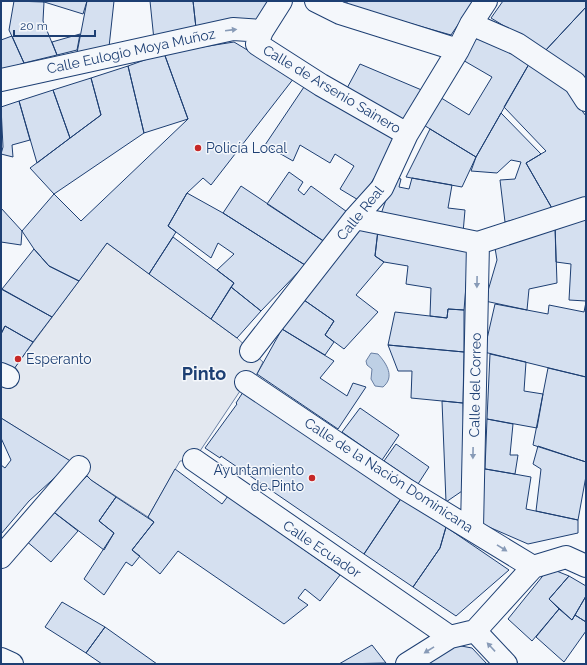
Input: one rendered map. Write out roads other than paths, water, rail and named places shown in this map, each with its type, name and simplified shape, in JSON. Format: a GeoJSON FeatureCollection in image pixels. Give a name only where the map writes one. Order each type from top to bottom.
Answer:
{"type":"FeatureCollection","features":[{"type":"Feature","properties":{"kind":"street"},"geometry":{"type":"LineString","coordinates":[[260,37],[281,1]]}},
{"type":"Feature","properties":{"kind":"street"},"geometry":{"type":"LineString","coordinates":[[316,1],[340,13],[458,50]]}},
{"type":"Feature","properties":{"kind":"street","name":"Calle Real"},"geometry":{"type":"LineString","coordinates":[[251,351],[355,218],[382,188],[407,134],[486,1]]}},
{"type":"Feature","properties":{"kind":"street"},"geometry":{"type":"LineString","coordinates":[[471,24],[517,44],[575,83],[586,100]]}},
{"type":"Feature","properties":{"kind":"street","name":"Calle Eulogio Moya Muñoz"},"geometry":{"type":"LineString","coordinates":[[1,80],[233,29],[260,37]]}},
{"type":"Feature","properties":{"kind":"street","name":"Calle de Arsenio Sainero"},"geometry":{"type":"LineString","coordinates":[[260,37],[321,85],[407,134]]}},
{"type":"Feature","properties":{"kind":"street"},"geometry":{"type":"LineString","coordinates":[[355,218],[478,242],[586,208]]}},
{"type":"Feature","properties":{"kind":"street","name":"Calle del Correo"},"geometry":{"type":"LineString","coordinates":[[472,528],[478,242]]}},
{"type":"Feature","properties":{"kind":"street","name":"Calle de la Nación Dominicana"},"geometry":{"type":"LineString","coordinates":[[246,382],[405,489],[472,528],[533,567]]}},
{"type":"Feature","properties":{"kind":"street","name":"Calle Ecuador"},"geometry":{"type":"LineString","coordinates":[[194,460],[450,637]]}},
{"type":"Feature","properties":{"kind":"street"},"geometry":{"type":"LineString","coordinates":[[1,557],[79,467]]}},
{"type":"Feature","properties":{"kind":"street"},"geometry":{"type":"LineString","coordinates":[[407,664],[450,637],[475,631],[533,567],[566,557],[586,566]]}},
{"type":"Feature","properties":{"kind":"street"},"geometry":{"type":"LineString","coordinates":[[475,631],[506,664]]}},
{"type":"Feature","properties":{"kind":"street"},"geometry":{"type":"LineString","coordinates":[[1,659],[12,664]]}},
{"type":"Feature","properties":{"kind":"water"},"geometry":{"type":"Polygon","coordinates":[[[371,353],[378,354],[387,366],[389,379],[383,387],[375,386],[371,379],[372,369],[367,365],[366,361],[371,353]]]}},
{"type":"Feature","properties":{"kind":"place","name":"Policía Local"},"geometry":{"type":"Point","coordinates":[198,148]}},
{"type":"Feature","properties":{"kind":"place","name":"Esperanto"},"geometry":{"type":"Point","coordinates":[18,359]}},
{"type":"Feature","properties":{"kind":"place","name":"Ayuntamiento de Pinto"},"geometry":{"type":"Point","coordinates":[312,478]}},
{"type":"Feature","properties":{"kind":"district","name":"Pinto"},"geometry":{"type":"Point","coordinates":[204,374]}}]}
